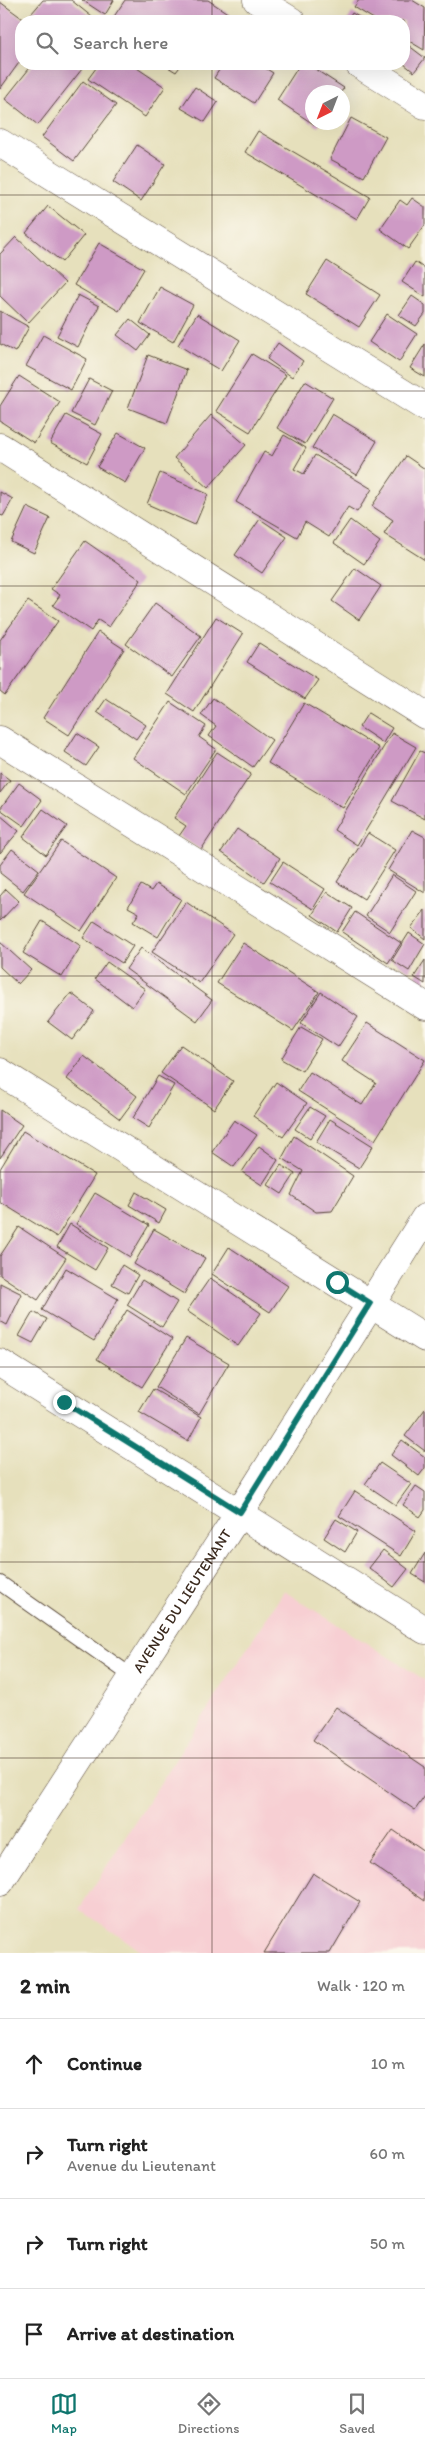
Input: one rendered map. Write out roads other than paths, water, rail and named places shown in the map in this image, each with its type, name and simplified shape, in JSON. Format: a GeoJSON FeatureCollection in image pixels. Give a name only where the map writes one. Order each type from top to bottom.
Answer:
{"type":"FeatureCollection","features":[{"type":"Feature","properties":{"kind":"street"},"geometry":{"type":"LineString","coordinates":[[256,0],[280,15]]}},
{"type":"Feature","properties":{"kind":"street"},"geometry":{"type":"LineString","coordinates":[[369,70],[425,105]]}},
{"type":"Feature","properties":{"kind":"street"},"geometry":{"type":"LineString","coordinates":[[0,143],[425,407]]}},
{"type":"Feature","properties":{"kind":"street"},"geometry":{"type":"LineString","coordinates":[[0,447],[425,715]]}},
{"type":"Feature","properties":{"kind":"street"},"geometry":{"type":"LineString","coordinates":[[0,740],[425,1006]]}},
{"type":"Feature","properties":{"kind":"street"},"geometry":{"type":"LineString","coordinates":[[0,1072],[425,1338]]}},
{"type":"Feature","properties":{"kind":"street","name":"AVENUE DU LIEUTENANT"},"geometry":{"type":"LineString","coordinates":[[0,1882],[240,1512],[425,1218]]}},
{"type":"Feature","properties":{"kind":"street"},"geometry":{"type":"LineString","coordinates":[[0,1363],[240,1512],[425,1630]]}},
{"type":"Feature","properties":{"kind":"lane"},"geometry":{"type":"LineString","coordinates":[[0,1583],[133,1677]]}}]}
